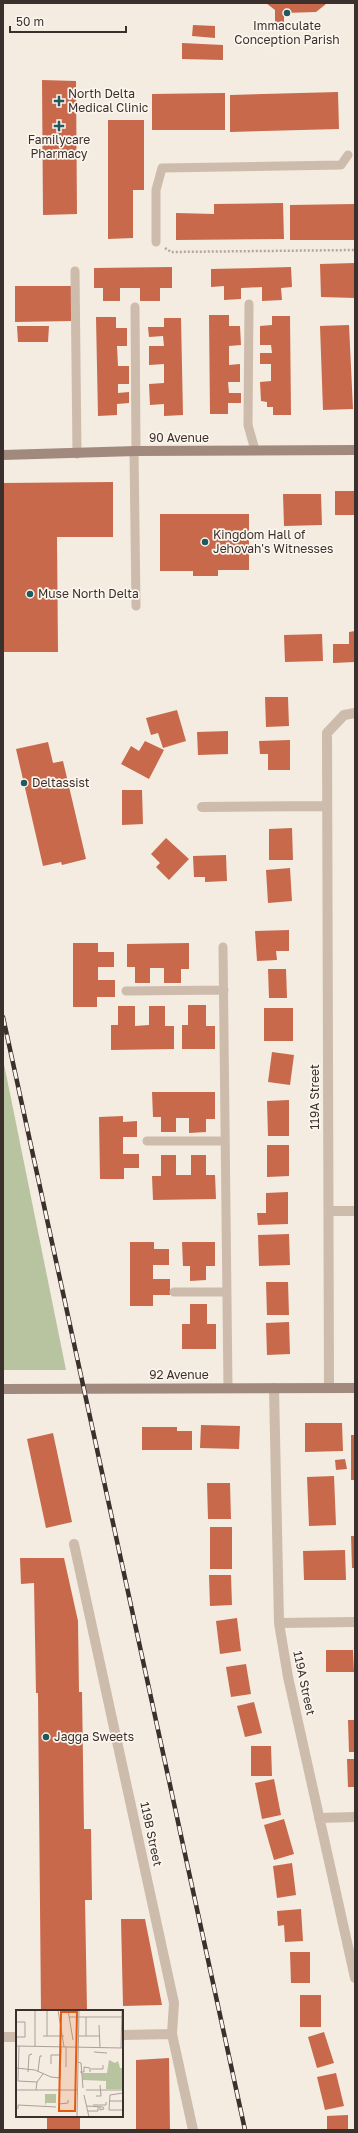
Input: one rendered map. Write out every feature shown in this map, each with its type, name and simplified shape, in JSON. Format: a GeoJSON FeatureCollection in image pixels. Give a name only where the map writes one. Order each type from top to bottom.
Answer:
{"type":"FeatureCollection","features":[{"type":"Feature","properties":{"kind":"street","name":"90 Avenue"},"geometry":{"type":"LineString","coordinates":[[3,455],[77,454],[135,451],[355,450]]}},
{"type":"Feature","properties":{"kind":"street","name":"119A Street"},"geometry":{"type":"LineString","coordinates":[[330,1388],[326,733],[344,715],[355,713]]}},
{"type":"Feature","properties":{"kind":"street"},"geometry":{"type":"LineString","coordinates":[[202,807],[327,806]]}},
{"type":"Feature","properties":{"kind":"street"},"geometry":{"type":"LineString","coordinates":[[329,1211],[355,1211]]}},
{"type":"Feature","properties":{"kind":"street","name":"119A Street"},"geometry":{"type":"LineString","coordinates":[[274,1388],[279,1623],[288,1677],[355,1978]]}},
{"type":"Feature","properties":{"kind":"street","name":"92 Avenue"},"geometry":{"type":"LineString","coordinates":[[3,1389],[355,1388]]}},
{"type":"Feature","properties":{"kind":"street","name":"119B Street"},"geometry":{"type":"LineString","coordinates":[[74,1544],[174,2003],[172,2034],[193,2130]]}},
{"type":"Feature","properties":{"kind":"street"},"geometry":{"type":"LineString","coordinates":[[279,1623],[355,1622]]}},
{"type":"Feature","properties":{"kind":"street"},"geometry":{"type":"LineString","coordinates":[[319,1818],[355,1817]]}},
{"type":"Feature","properties":{"kind":"street"},"geometry":{"type":"LineString","coordinates":[[123,2035],[172,2034]]}},
{"type":"Feature","properties":{"kind":"street"},"geometry":{"type":"LineString","coordinates":[[3,2038],[16,2037]]}},
{"type":"Feature","properties":{"kind":"lane"},"geometry":{"type":"LineString","coordinates":[[160,244],[156,190],[162,168],[341,165],[348,155]]}},
{"type":"Feature","properties":{"kind":"lane"},"geometry":{"type":"LineString","coordinates":[[75,271],[77,454]]}},
{"type":"Feature","properties":{"kind":"lane"},"geometry":{"type":"LineString","coordinates":[[249,304],[248,425],[255,450]]}},
{"type":"Feature","properties":{"kind":"lane"},"geometry":{"type":"LineString","coordinates":[[135,308],[136,606]]}},
{"type":"Feature","properties":{"kind":"lane"},"geometry":{"type":"LineString","coordinates":[[223,947],[228,1388]]}},
{"type":"Feature","properties":{"kind":"lane"},"geometry":{"type":"LineString","coordinates":[[126,991],[224,990]]}},
{"type":"Feature","properties":{"kind":"lane"},"geometry":{"type":"LineString","coordinates":[[147,1141],[225,1141]]}},
{"type":"Feature","properties":{"kind":"lane"},"geometry":{"type":"LineString","coordinates":[[174,1292],[227,1292]]}},
{"type":"Feature","properties":{"kind":"path"},"geometry":{"type":"LineString","coordinates":[[160,244],[171,252],[355,250]]}},
{"type":"Feature","properties":{"kind":"green space"},"geometry":{"type":"Polygon","coordinates":[[[3,1059],[66,1370],[3,1370],[3,1059]]]}},
{"type":"Feature","properties":{"kind":"building","name":"Immaculate Conception Parish"},"geometry":{"type":"Polygon","coordinates":[[[266,3],[326,4],[316,12],[284,13],[284,22],[275,22],[275,10],[266,3]]]}},
{"type":"Feature","properties":{"kind":"building"},"geometry":{"type":"Polygon","coordinates":[[[193,25],[215,26],[215,38],[192,36],[193,25]]]}},
{"type":"Feature","properties":{"kind":"building"},"geometry":{"type":"Polygon","coordinates":[[[182,43],[223,45],[223,60],[182,59],[182,43]]]}},
{"type":"Feature","properties":{"kind":"building"},"geometry":{"type":"Polygon","coordinates":[[[42,80],[76,81],[77,214],[43,215],[42,80]]]}},
{"type":"Feature","properties":{"kind":"building"},"geometry":{"type":"Polygon","coordinates":[[[338,92],[339,129],[230,132],[230,95],[338,92]]]}},
{"type":"Feature","properties":{"kind":"building"},"geometry":{"type":"Polygon","coordinates":[[[225,93],[225,130],[152,130],[152,94],[225,93]]]}},
{"type":"Feature","properties":{"kind":"building"},"geometry":{"type":"Polygon","coordinates":[[[108,120],[144,120],[144,190],[133,190],[133,238],[108,239],[108,120]]]}},
{"type":"Feature","properties":{"kind":"building"},"geometry":{"type":"Polygon","coordinates":[[[283,203],[284,239],[176,240],[176,213],[214,214],[214,204],[283,203]]]}},
{"type":"Feature","properties":{"kind":"building"},"geometry":{"type":"Polygon","coordinates":[[[355,204],[355,240],[290,240],[290,205],[355,204]]]}},
{"type":"Feature","properties":{"kind":"building"},"geometry":{"type":"Polygon","coordinates":[[[355,263],[355,298],[321,297],[320,264],[355,263]]]}},
{"type":"Feature","properties":{"kind":"building"},"geometry":{"type":"Polygon","coordinates":[[[172,267],[172,288],[160,288],[160,301],[140,301],[140,288],[120,288],[120,301],[103,301],[103,288],[94,288],[94,268],[172,267]]]}},
{"type":"Feature","properties":{"kind":"building"},"geometry":{"type":"Polygon","coordinates":[[[291,267],[292,287],[281,288],[282,300],[262,301],[262,287],[241,288],[241,299],[224,300],[224,286],[211,287],[211,269],[291,267]]]}},
{"type":"Feature","properties":{"kind":"building"},"geometry":{"type":"Polygon","coordinates":[[[15,286],[71,286],[71,321],[15,322],[15,286]]]}},
{"type":"Feature","properties":{"kind":"building"},"geometry":{"type":"Polygon","coordinates":[[[209,315],[229,315],[229,326],[240,326],[241,345],[229,346],[229,365],[240,364],[240,382],[228,382],[229,393],[241,393],[241,403],[228,403],[228,414],[210,414],[209,315]]]}},
{"type":"Feature","properties":{"kind":"building"},"geometry":{"type":"Polygon","coordinates":[[[272,316],[290,316],[291,415],[273,415],[273,407],[267,407],[267,402],[261,401],[260,382],[271,381],[271,364],[260,364],[260,353],[272,353],[271,345],[260,345],[260,326],[272,325],[272,316]]]}},
{"type":"Feature","properties":{"kind":"building"},"geometry":{"type":"Polygon","coordinates":[[[96,317],[116,317],[116,328],[127,328],[127,346],[117,346],[118,366],[129,366],[129,384],[118,384],[118,393],[129,392],[129,403],[117,404],[117,415],[98,416],[96,317]]]}},
{"type":"Feature","properties":{"kind":"building"},"geometry":{"type":"Polygon","coordinates":[[[164,318],[181,318],[183,415],[164,416],[164,404],[150,405],[149,384],[164,383],[164,364],[149,365],[149,346],[164,346],[163,336],[149,337],[148,327],[164,327],[164,318]]]}},
{"type":"Feature","properties":{"kind":"building"},"geometry":{"type":"Polygon","coordinates":[[[349,325],[353,409],[323,410],[320,326],[349,325]]]}},
{"type":"Feature","properties":{"kind":"building"},"geometry":{"type":"Polygon","coordinates":[[[17,326],[49,326],[48,342],[18,342],[17,326]]]}},
{"type":"Feature","properties":{"kind":"building","name":"Muse North Delta"},"geometry":{"type":"Polygon","coordinates":[[[113,482],[113,537],[57,537],[58,652],[3,652],[3,483],[113,482]]]}},
{"type":"Feature","properties":{"kind":"building"},"geometry":{"type":"Polygon","coordinates":[[[335,491],[355,491],[355,515],[335,515],[335,491]]]}},
{"type":"Feature","properties":{"kind":"building"},"geometry":{"type":"Polygon","coordinates":[[[283,494],[321,494],[322,525],[284,526],[283,494]]]}},
{"type":"Feature","properties":{"kind":"building","name":"Kingdom Hall of Jehovah's Witnesses"},"geometry":{"type":"Polygon","coordinates":[[[160,514],[249,514],[249,570],[218,570],[218,576],[193,576],[193,571],[160,571],[160,514]]]}},
{"type":"Feature","properties":{"kind":"building"},"geometry":{"type":"Polygon","coordinates":[[[355,631],[355,662],[333,663],[333,644],[349,644],[349,632],[355,631]]]}},
{"type":"Feature","properties":{"kind":"building"},"geometry":{"type":"Polygon","coordinates":[[[322,634],[323,661],[285,662],[284,635],[322,634]]]}},
{"type":"Feature","properties":{"kind":"building"},"geometry":{"type":"Polygon","coordinates":[[[265,697],[288,697],[289,726],[266,727],[265,697]]]}},
{"type":"Feature","properties":{"kind":"building"},"geometry":{"type":"Polygon","coordinates":[[[177,710],[186,741],[163,748],[158,733],[151,735],[146,718],[177,710]]]}},
{"type":"Feature","properties":{"kind":"building"},"geometry":{"type":"Polygon","coordinates":[[[228,731],[228,754],[198,755],[197,732],[228,731]]]}},
{"type":"Feature","properties":{"kind":"building"},"geometry":{"type":"Polygon","coordinates":[[[290,740],[290,770],[268,770],[268,754],[260,754],[259,741],[290,740]]]}},
{"type":"Feature","properties":{"kind":"building"},"geometry":{"type":"Polygon","coordinates":[[[145,741],[164,750],[149,779],[121,764],[131,746],[139,751],[145,741]]]}},
{"type":"Feature","properties":{"kind":"building"},"geometry":{"type":"Polygon","coordinates":[[[48,742],[53,763],[63,761],[86,859],[62,865],[61,862],[43,866],[16,749],[48,742]]]}},
{"type":"Feature","properties":{"kind":"building"},"geometry":{"type":"Polygon","coordinates":[[[122,790],[142,790],[143,824],[122,825],[122,790]]]}},
{"type":"Feature","properties":{"kind":"building"},"geometry":{"type":"Polygon","coordinates":[[[292,828],[293,860],[269,860],[269,829],[292,828]]]}},
{"type":"Feature","properties":{"kind":"building"},"geometry":{"type":"Polygon","coordinates":[[[166,838],[189,859],[169,880],[156,867],[160,863],[151,854],[166,838]]]}},
{"type":"Feature","properties":{"kind":"building"},"geometry":{"type":"Polygon","coordinates":[[[226,855],[227,881],[205,882],[205,877],[194,877],[193,856],[226,855]]]}},
{"type":"Feature","properties":{"kind":"building"},"geometry":{"type":"Polygon","coordinates":[[[290,868],[292,901],[268,903],[266,870],[290,868]]]}},
{"type":"Feature","properties":{"kind":"building"},"geometry":{"type":"Polygon","coordinates":[[[289,930],[289,951],[276,951],[277,960],[257,961],[255,931],[289,930]]]}},
{"type":"Feature","properties":{"kind":"building"},"geometry":{"type":"Polygon","coordinates":[[[73,943],[98,943],[98,952],[114,952],[114,967],[98,967],[98,980],[115,980],[115,997],[97,997],[97,1007],[73,1007],[73,943]]]}},
{"type":"Feature","properties":{"kind":"building"},"geometry":{"type":"Polygon","coordinates":[[[189,943],[189,969],[181,969],[181,983],[164,983],[164,968],[150,968],[150,983],[135,983],[135,967],[127,967],[127,944],[189,943]]]}},
{"type":"Feature","properties":{"kind":"building"},"geometry":{"type":"Polygon","coordinates":[[[268,969],[286,969],[287,998],[269,998],[268,969]]]}},
{"type":"Feature","properties":{"kind":"building"},"geometry":{"type":"Polygon","coordinates":[[[188,1005],[206,1005],[206,1026],[215,1026],[215,1049],[182,1049],[182,1025],[188,1025],[188,1005]]]}},
{"type":"Feature","properties":{"kind":"building"},"geometry":{"type":"Polygon","coordinates":[[[118,1006],[135,1006],[135,1026],[149,1025],[149,1006],[165,1006],[165,1026],[174,1026],[174,1049],[111,1050],[111,1025],[118,1025],[118,1006]]]}},
{"type":"Feature","properties":{"kind":"building"},"geometry":{"type":"Polygon","coordinates":[[[264,1008],[293,1008],[293,1041],[264,1041],[264,1008]]]}},
{"type":"Feature","properties":{"kind":"building"},"geometry":{"type":"Polygon","coordinates":[[[272,1052],[294,1055],[290,1085],[268,1082],[272,1052]]]}},
{"type":"Feature","properties":{"kind":"building"},"geometry":{"type":"Polygon","coordinates":[[[152,1092],[215,1092],[215,1119],[206,1119],[206,1132],[189,1133],[189,1118],[176,1118],[176,1132],[161,1132],[161,1117],[153,1117],[152,1092]]]}},
{"type":"Feature","properties":{"kind":"building"},"geometry":{"type":"Polygon","coordinates":[[[289,1100],[289,1136],[268,1136],[267,1101],[289,1100]]]}},
{"type":"Feature","properties":{"kind":"building"},"geometry":{"type":"Polygon","coordinates":[[[123,1116],[123,1122],[137,1121],[137,1137],[123,1137],[123,1154],[139,1154],[139,1168],[124,1168],[124,1179],[100,1179],[99,1117],[123,1116]]]}},
{"type":"Feature","properties":{"kind":"building"},"geometry":{"type":"Polygon","coordinates":[[[267,1145],[289,1145],[289,1176],[267,1177],[267,1145]]]}},
{"type":"Feature","properties":{"kind":"building"},"geometry":{"type":"Polygon","coordinates":[[[161,1155],[176,1155],[176,1175],[191,1175],[191,1155],[206,1155],[206,1175],[215,1175],[216,1199],[153,1200],[152,1176],[161,1176],[161,1155]]]}},
{"type":"Feature","properties":{"kind":"building"},"geometry":{"type":"Polygon","coordinates":[[[288,1192],[288,1224],[258,1225],[257,1213],[266,1213],[266,1193],[288,1192]]]}},
{"type":"Feature","properties":{"kind":"building"},"geometry":{"type":"Polygon","coordinates":[[[289,1234],[290,1265],[259,1266],[258,1235],[289,1234]]]}},
{"type":"Feature","properties":{"kind":"building"},"geometry":{"type":"Polygon","coordinates":[[[130,1242],[154,1242],[154,1249],[169,1249],[169,1265],[153,1265],[153,1279],[170,1279],[170,1295],[153,1295],[153,1306],[130,1306],[130,1242]]]}},
{"type":"Feature","properties":{"kind":"building"},"geometry":{"type":"Polygon","coordinates":[[[182,1242],[215,1242],[215,1266],[206,1266],[206,1280],[190,1281],[190,1266],[183,1266],[182,1242]]]}},
{"type":"Feature","properties":{"kind":"building"},"geometry":{"type":"Polygon","coordinates":[[[266,1282],[288,1282],[289,1315],[267,1315],[266,1282]]]}},
{"type":"Feature","properties":{"kind":"building"},"geometry":{"type":"Polygon","coordinates":[[[190,1304],[207,1304],[207,1324],[216,1324],[216,1349],[182,1349],[182,1324],[190,1324],[190,1304]]]}},
{"type":"Feature","properties":{"kind":"building"},"geometry":{"type":"Polygon","coordinates":[[[289,1322],[290,1354],[267,1355],[266,1323],[289,1322]]]}},
{"type":"Feature","properties":{"kind":"building"},"geometry":{"type":"Polygon","coordinates":[[[305,1423],[342,1423],[343,1451],[305,1452],[305,1423]]]}},
{"type":"Feature","properties":{"kind":"building"},"geometry":{"type":"Polygon","coordinates":[[[201,1425],[240,1426],[239,1449],[200,1448],[201,1425]]]}},
{"type":"Feature","properties":{"kind":"building"},"geometry":{"type":"Polygon","coordinates":[[[142,1427],[177,1427],[177,1431],[192,1431],[192,1450],[142,1450],[142,1427]]]}},
{"type":"Feature","properties":{"kind":"building"},"geometry":{"type":"Polygon","coordinates":[[[53,1433],[72,1522],[46,1528],[27,1439],[53,1433]]]}},
{"type":"Feature","properties":{"kind":"building"},"geometry":{"type":"Polygon","coordinates":[[[351,1435],[355,1435],[355,1480],[351,1480],[351,1435]]]}},
{"type":"Feature","properties":{"kind":"building"},"geometry":{"type":"Polygon","coordinates":[[[345,1459],[347,1469],[336,1470],[335,1460],[345,1459]]]}},
{"type":"Feature","properties":{"kind":"building"},"geometry":{"type":"Polygon","coordinates":[[[334,1476],[336,1525],[309,1526],[307,1477],[334,1476]]]}},
{"type":"Feature","properties":{"kind":"building"},"geometry":{"type":"Polygon","coordinates":[[[207,1483],[230,1483],[231,1519],[208,1519],[207,1483]]]}},
{"type":"Feature","properties":{"kind":"building"},"geometry":{"type":"Polygon","coordinates":[[[210,1527],[232,1527],[232,1569],[210,1569],[210,1527]]]}},
{"type":"Feature","properties":{"kind":"building"},"geometry":{"type":"Polygon","coordinates":[[[351,1536],[355,1536],[355,1568],[352,1568],[351,1536]]]}},
{"type":"Feature","properties":{"kind":"building"},"geometry":{"type":"Polygon","coordinates":[[[345,1550],[346,1580],[304,1580],[303,1551],[345,1550]]]}},
{"type":"Feature","properties":{"kind":"building"},"geometry":{"type":"Polygon","coordinates":[[[20,1558],[64,1558],[78,1621],[79,1692],[82,1692],[84,1829],[91,1829],[92,1900],[85,1900],[87,2010],[41,2010],[38,1693],[36,1693],[34,1583],[21,1584],[20,1558]]]}},
{"type":"Feature","properties":{"kind":"building"},"geometry":{"type":"Polygon","coordinates":[[[209,1575],[231,1575],[232,1605],[210,1606],[209,1575]]]}},
{"type":"Feature","properties":{"kind":"building"},"geometry":{"type":"Polygon","coordinates":[[[237,1618],[241,1651],[220,1654],[216,1621],[237,1618]]]}},
{"type":"Feature","properties":{"kind":"building"},"geometry":{"type":"Polygon","coordinates":[[[326,1650],[353,1650],[354,1672],[326,1672],[326,1650]]]}},
{"type":"Feature","properties":{"kind":"building"},"geometry":{"type":"Polygon","coordinates":[[[246,1664],[251,1694],[231,1697],[226,1667],[246,1664]]]}},
{"type":"Feature","properties":{"kind":"building"},"geometry":{"type":"Polygon","coordinates":[[[254,1702],[262,1733],[245,1737],[237,1706],[254,1702]]]}},
{"type":"Feature","properties":{"kind":"building"},"geometry":{"type":"Polygon","coordinates":[[[348,1720],[355,1720],[355,1752],[349,1752],[348,1720]]]}},
{"type":"Feature","properties":{"kind":"building"},"geometry":{"type":"Polygon","coordinates":[[[251,1746],[271,1746],[272,1776],[251,1776],[251,1746]]]}},
{"type":"Feature","properties":{"kind":"building"},"geometry":{"type":"Polygon","coordinates":[[[347,1759],[355,1759],[355,1787],[348,1787],[347,1759]]]}},
{"type":"Feature","properties":{"kind":"building"},"geometry":{"type":"Polygon","coordinates":[[[274,1779],[281,1815],[262,1819],[255,1783],[274,1779]]]}},
{"type":"Feature","properties":{"kind":"building"},"geometry":{"type":"Polygon","coordinates":[[[284,1819],[294,1854],[274,1860],[264,1825],[284,1819]]]}},
{"type":"Feature","properties":{"kind":"building"},"geometry":{"type":"Polygon","coordinates":[[[292,1863],[296,1895],[277,1898],[273,1866],[292,1863]]]}},
{"type":"Feature","properties":{"kind":"building"},"geometry":{"type":"Polygon","coordinates":[[[301,1909],[303,1941],[285,1942],[284,1925],[278,1926],[277,1911],[301,1909]]]}},
{"type":"Feature","properties":{"kind":"building"},"geometry":{"type":"Polygon","coordinates":[[[121,1919],[145,1919],[162,2005],[123,2006],[121,1919]]]}},
{"type":"Feature","properties":{"kind":"building"},"geometry":{"type":"Polygon","coordinates":[[[290,1952],[310,1952],[310,1983],[291,1983],[290,1952]]]}},
{"type":"Feature","properties":{"kind":"building"},"geometry":{"type":"Polygon","coordinates":[[[300,1995],[321,1995],[321,2027],[300,2027],[300,1995]]]}},
{"type":"Feature","properties":{"kind":"building"},"geometry":{"type":"Polygon","coordinates":[[[324,2032],[334,2063],[317,2068],[308,2037],[324,2032]]]}},
{"type":"Feature","properties":{"kind":"building"},"geometry":{"type":"Polygon","coordinates":[[[169,2058],[170,2130],[136,2130],[136,2060],[169,2058]]]}},
{"type":"Feature","properties":{"kind":"building"},"geometry":{"type":"Polygon","coordinates":[[[336,2073],[344,2106],[325,2110],[317,2077],[336,2073]]]}},
{"type":"Feature","properties":{"kind":"building"},"geometry":{"type":"Polygon","coordinates":[[[348,2115],[348,2130],[327,2130],[327,2116],[348,2115]]]}},
{"type":"Feature","properties":{"kind":"building"},"geometry":{"type":"Polygon","coordinates":[[[47,2117],[80,2117],[80,2130],[47,2130],[47,2117]]]}},
{"type":"Feature","properties":{"kind":"railway"},"geometry":{"type":"LineString","coordinates":[[3,1017],[245,2130]]}},
{"type":"Feature","properties":{"kind":"place","name":"Immaculate Conception Parish"},"geometry":{"type":"Point","coordinates":[287,13]}},
{"type":"Feature","properties":{"kind":"place","name":"North Delta Medical Clinic"},"geometry":{"type":"Point","coordinates":[59,101]}},
{"type":"Feature","properties":{"kind":"place","name":"Familycare Pharmacy"},"geometry":{"type":"Point","coordinates":[59,126]}},
{"type":"Feature","properties":{"kind":"place","name":"Kingdom Hall of Jehovah's Witnesses"},"geometry":{"type":"Point","coordinates":[205,542]}},
{"type":"Feature","properties":{"kind":"place","name":"Muse North Delta"},"geometry":{"type":"Point","coordinates":[30,594]}},
{"type":"Feature","properties":{"kind":"place","name":"Deltassist"},"geometry":{"type":"Point","coordinates":[24,783]}},
{"type":"Feature","properties":{"kind":"place","name":"Jagga Sweets"},"geometry":{"type":"Point","coordinates":[46,1737]}}]}
